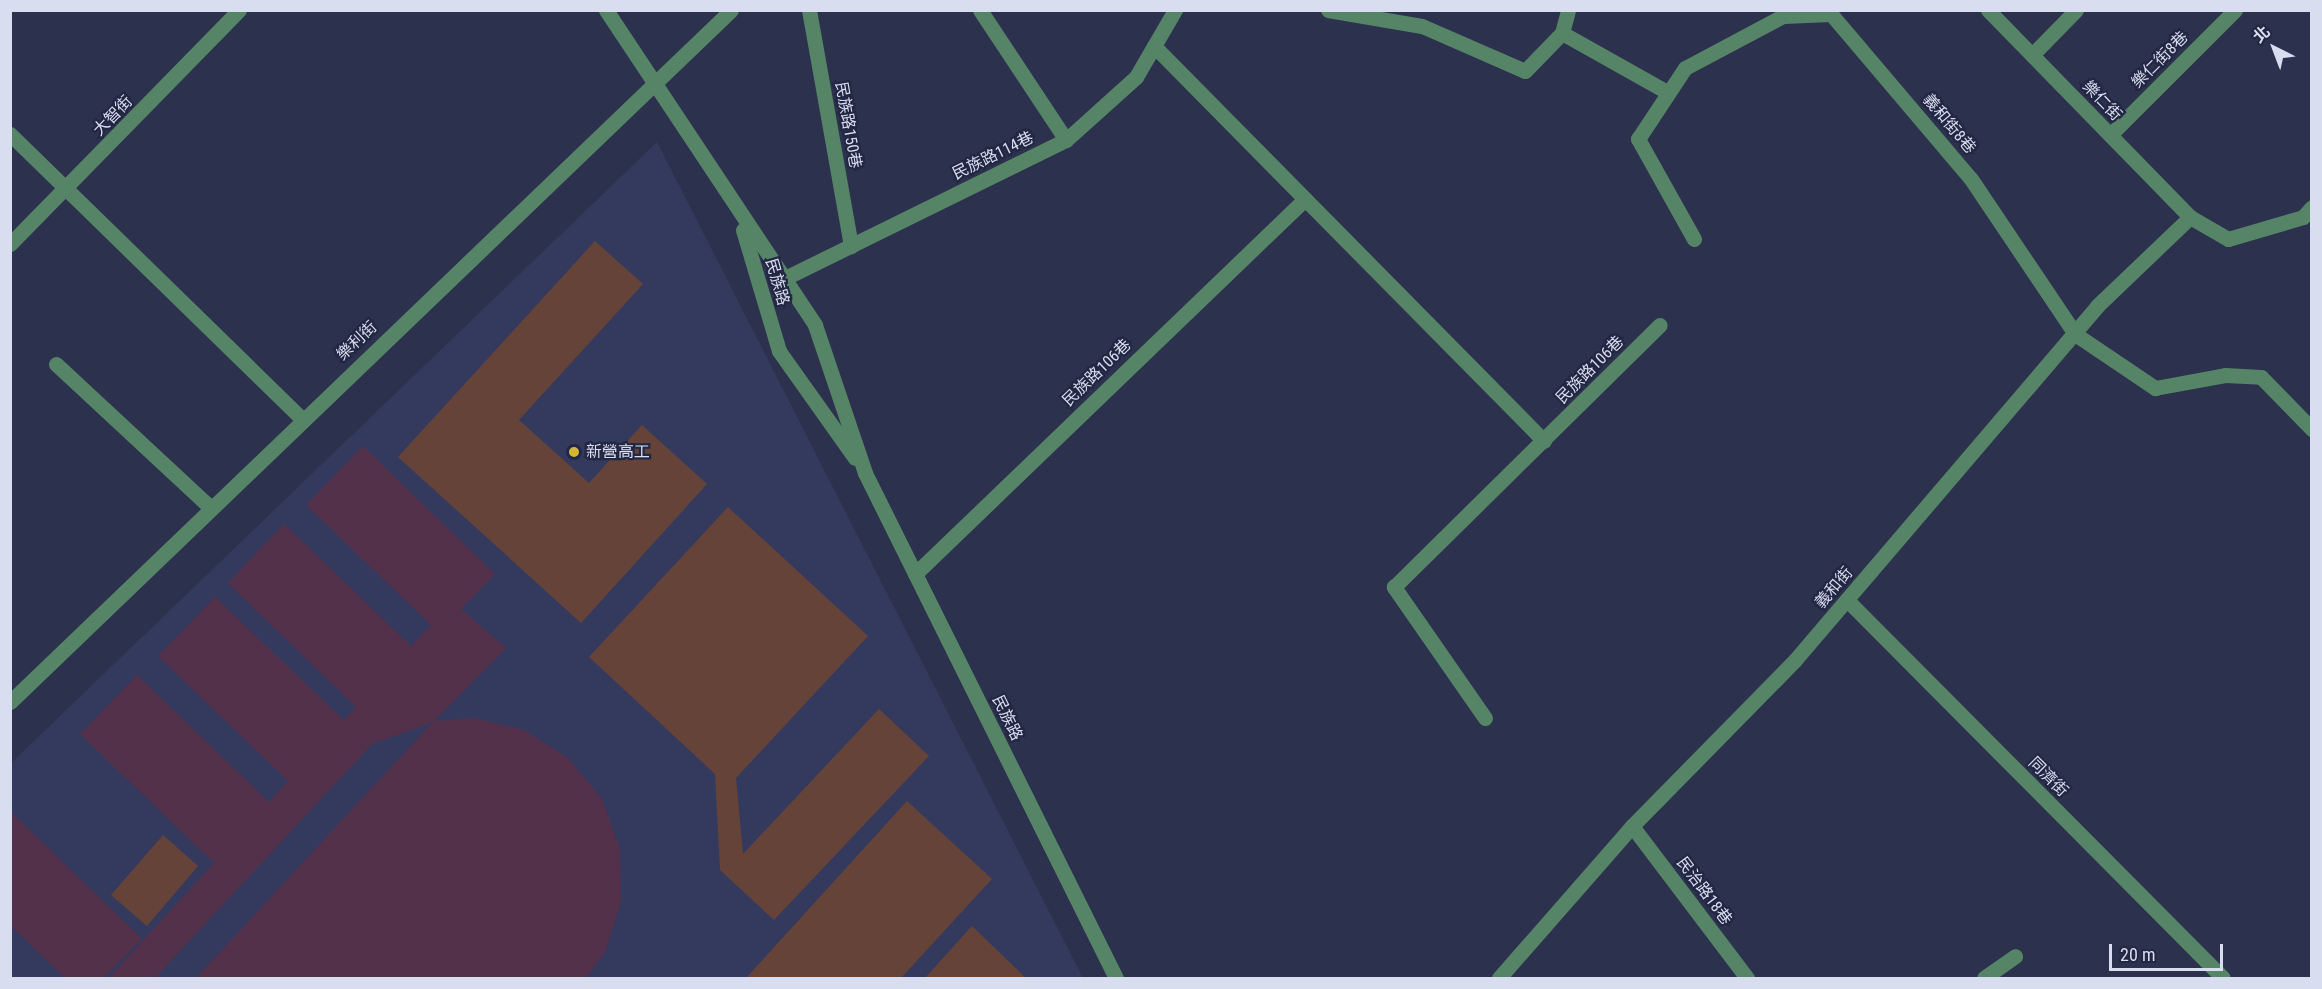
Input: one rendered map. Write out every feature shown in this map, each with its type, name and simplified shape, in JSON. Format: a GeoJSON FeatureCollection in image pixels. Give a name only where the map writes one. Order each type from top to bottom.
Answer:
{"type":"FeatureCollection","features":[{"type":"Feature","properties":{"kind":"street","name":"大智街"},"geometry":{"type":"LineString","coordinates":[[10,244],[67,190],[239,10]]}},
{"type":"Feature","properties":{"kind":"street","name":"民族路"},"geometry":{"type":"LineString","coordinates":[[606,10],[656,81],[739,218],[815,325],[865,473],[1116,978]]}},
{"type":"Feature","properties":{"kind":"street","name":"樂利街"},"geometry":{"type":"LineString","coordinates":[[10,702],[301,418],[732,10]]}},
{"type":"Feature","properties":{"kind":"street","name":"民族路150巷"},"geometry":{"type":"LineString","coordinates":[[809,10],[850,246]]}},
{"type":"Feature","properties":{"kind":"street"},"geometry":{"type":"LineString","coordinates":[[980,10],[1066,140]]}},
{"type":"Feature","properties":{"kind":"street","name":"民族路114巷"},"geometry":{"type":"LineString","coordinates":[[783,279],[1066,140],[1136,77],[1175,10]]}},
{"type":"Feature","properties":{"kind":"street"},"geometry":{"type":"LineString","coordinates":[[1328,10],[1422,26],[1526,71],[1562,33],[1568,10]]}},
{"type":"Feature","properties":{"kind":"street","name":"樂仁街"},"geometry":{"type":"LineString","coordinates":[[1988,10],[2190,216],[2228,239],[2303,217],[2312,207]]}},
{"type":"Feature","properties":{"kind":"street"},"geometry":{"type":"LineString","coordinates":[[2032,55],[2076,10]]}},
{"type":"Feature","properties":{"kind":"street","name":"樂仁街8巷"},"geometry":{"type":"LineString","coordinates":[[2110,135],[2235,10]]}},
{"type":"Feature","properties":{"kind":"street","name":"義和街8巷"},"geometry":{"type":"LineString","coordinates":[[1694,239],[1638,139],[1685,68],[1783,16],[1831,14],[1971,179],[2075,334],[2155,388],[2225,375],[2261,377],[2312,429]]}},
{"type":"Feature","properties":{"kind":"street"},"geometry":{"type":"LineString","coordinates":[[1562,33],[1667,92]]}},
{"type":"Feature","properties":{"kind":"street"},"geometry":{"type":"LineString","coordinates":[[1154,46],[1545,441]]}},
{"type":"Feature","properties":{"kind":"street"},"geometry":{"type":"LineString","coordinates":[[10,134],[301,418]]}},
{"type":"Feature","properties":{"kind":"street","name":"民族路106巷"},"geometry":{"type":"LineString","coordinates":[[915,574],[1305,199]]}},
{"type":"Feature","properties":{"kind":"street","name":"義和街"},"geometry":{"type":"LineString","coordinates":[[1499,978],[1632,826],[1847,600],[2097,306],[2190,216]]}},
{"type":"Feature","properties":{"kind":"street","name":"民族路"},"geometry":{"type":"LineString","coordinates":[[739,218],[779,351],[865,473]]}},
{"type":"Feature","properties":{"kind":"street","name":"民族路106巷"},"geometry":{"type":"LineString","coordinates":[[1485,718],[1394,587],[1660,326]]}},
{"type":"Feature","properties":{"kind":"street"},"geometry":{"type":"LineString","coordinates":[[56,364],[210,507]]}},
{"type":"Feature","properties":{"kind":"street","name":"同濟街"},"geometry":{"type":"LineString","coordinates":[[1847,600],[2223,978]]}},
{"type":"Feature","properties":{"kind":"street","name":"民治路18巷"},"geometry":{"type":"LineString","coordinates":[[1632,826],[1747,978]]}},
{"type":"Feature","properties":{"kind":"street"},"geometry":{"type":"LineString","coordinates":[[1984,978],[2015,956]]}},
{"type":"Feature","properties":{"kind":"shaded area","name":"新營高工"},"geometry":{"type":"Polygon","coordinates":[[[657,142],[1083,978],[11,978],[11,763],[657,142]]]}},
{"type":"Feature","properties":{"kind":"shaded area"},"geometry":{"type":"Polygon","coordinates":[[[363,446],[495,574],[461,609],[506,648],[434,721],[473,718],[524,730],[568,758],[602,799],[620,849],[621,902],[605,952],[586,978],[196,978],[433,722],[372,744],[155,978],[109,978],[223,853],[213,862],[80,734],[137,675],[269,802],[288,781],[158,656],[215,597],[344,720],[356,707],[228,583],[284,524],[411,646],[431,625],[306,505],[363,446]]]}},
{"type":"Feature","properties":{"kind":"shaded area"},"geometry":{"type":"Polygon","coordinates":[[[11,812],[142,939],[104,978],[65,978],[11,926],[11,812]]]}},
{"type":"Feature","properties":{"kind":"building"},"geometry":{"type":"Polygon","coordinates":[[[595,241],[643,284],[519,420],[589,483],[642,425],[707,484],[581,623],[398,457],[595,241]]]}},
{"type":"Feature","properties":{"kind":"building"},"geometry":{"type":"Polygon","coordinates":[[[728,507],[868,636],[736,778],[743,854],[879,709],[929,756],[774,920],[720,870],[715,774],[589,657],[728,507]]]}},
{"type":"Feature","properties":{"kind":"building"},"geometry":{"type":"Polygon","coordinates":[[[907,801],[992,879],[901,978],[746,978],[907,801]]]}},
{"type":"Feature","properties":{"kind":"building"},"geometry":{"type":"Polygon","coordinates":[[[163,835],[198,866],[147,926],[111,895],[163,835]]]}},
{"type":"Feature","properties":{"kind":"building"},"geometry":{"type":"Polygon","coordinates":[[[972,926],[1026,978],[925,978],[972,926]]]}},
{"type":"Feature","properties":{"kind":"place","name":"新營高工"},"geometry":{"type":"Point","coordinates":[574,452]}}]}
